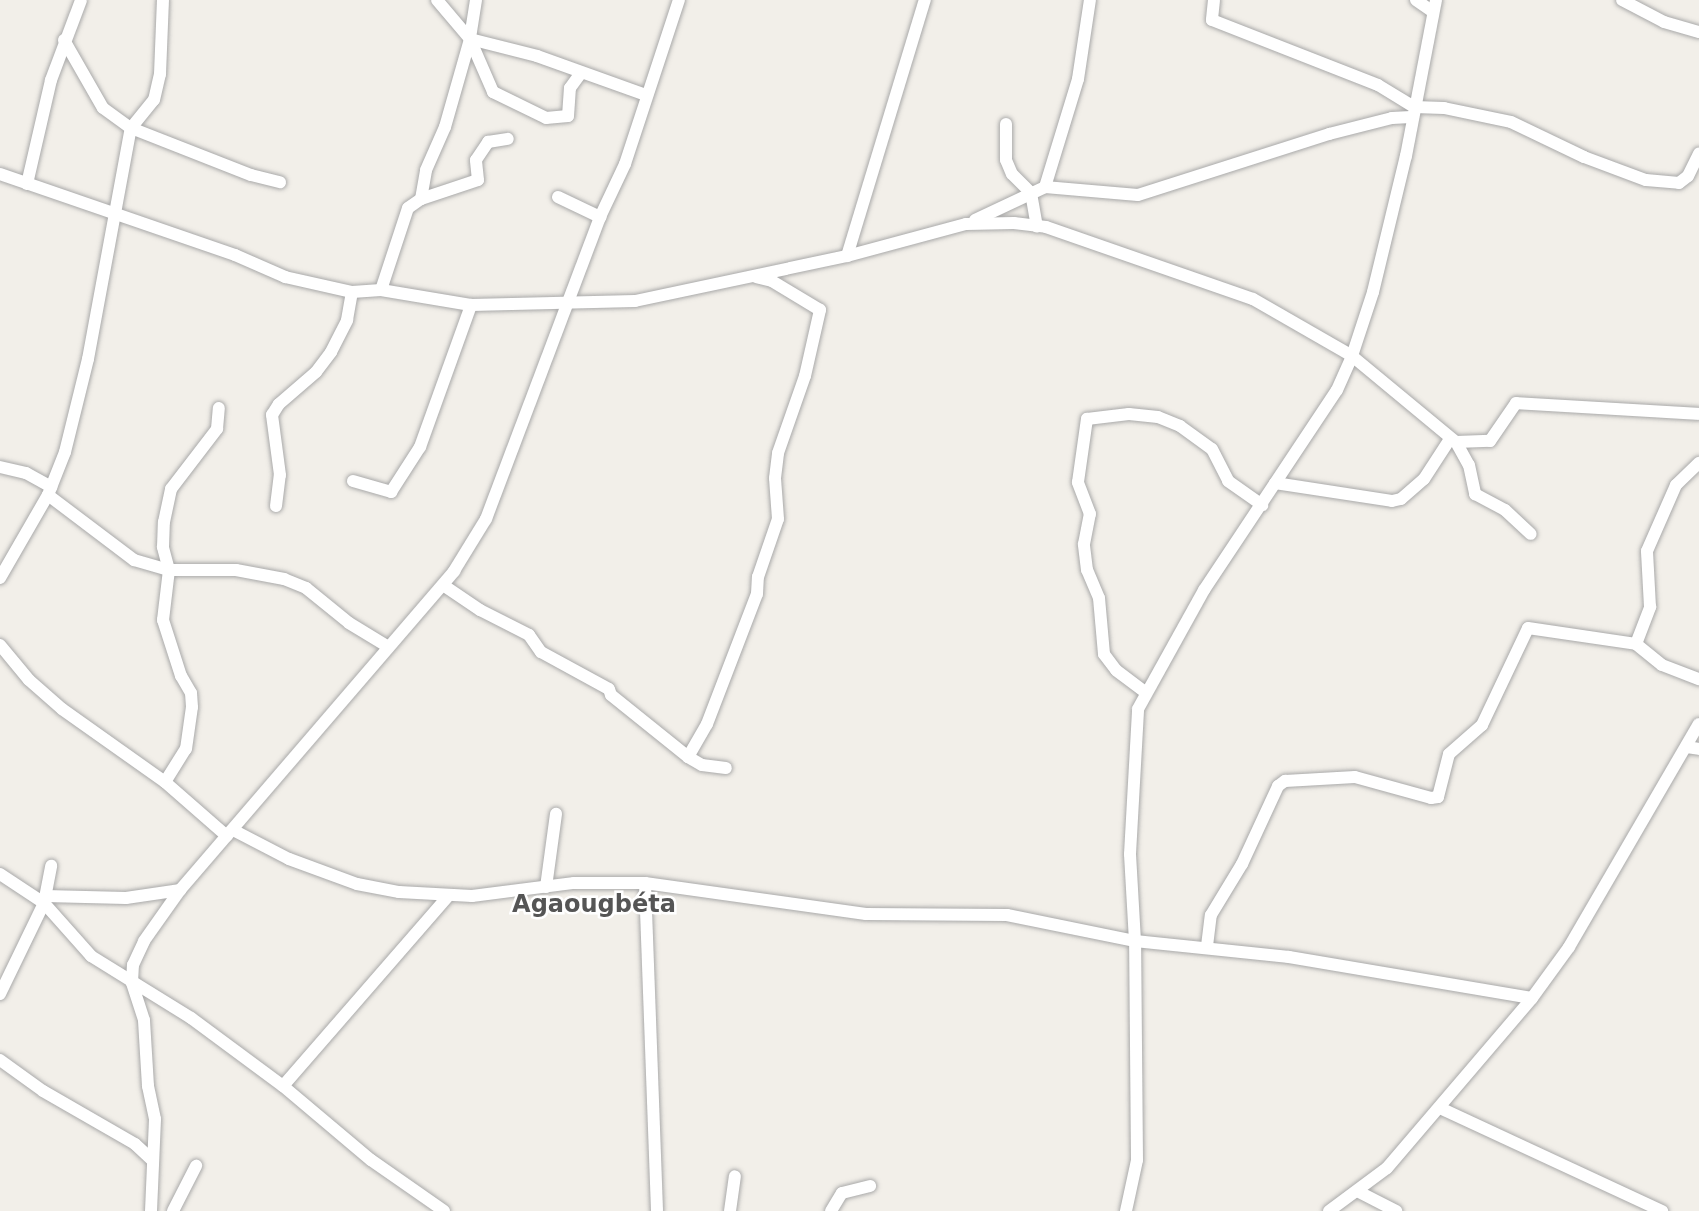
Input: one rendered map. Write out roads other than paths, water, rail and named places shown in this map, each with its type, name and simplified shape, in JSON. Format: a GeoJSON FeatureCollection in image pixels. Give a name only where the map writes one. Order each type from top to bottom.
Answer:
{"type":"FeatureCollection","features":[{"type":"Feature","properties":{"kind":"street"},"geometry":{"type":"LineString","coordinates":[[27,184],[64,40],[81,0]]}},
{"type":"Feature","properties":{"kind":"street"},"geometry":{"type":"LineString","coordinates":[[0,578],[49,491],[65,452],[88,359],[113,213],[131,128],[154,100],[160,74],[163,0]]}},
{"type":"Feature","properties":{"kind":"street"},"geometry":{"type":"LineString","coordinates":[[437,0],[470,39],[493,92],[546,118],[568,116],[570,88],[581,73]]}},
{"type":"Feature","properties":{"kind":"street"},"geometry":{"type":"LineString","coordinates":[[421,199],[426,170],[445,127],[470,39],[476,0]]}},
{"type":"Feature","properties":{"kind":"street"},"geometry":{"type":"LineString","coordinates":[[151,1211],[151,1159],[155,1119],[148,1086],[147,1039],[132,983],[134,965],[144,941],[180,890],[357,687],[387,646],[443,585],[486,519],[542,381],[566,305],[600,217],[625,164],[679,0]]}},
{"type":"Feature","properties":{"kind":"street"},"geometry":{"type":"LineString","coordinates":[[847,256],[926,0]]}},
{"type":"Feature","properties":{"kind":"street"},"geometry":{"type":"LineString","coordinates":[[1045,187],[1078,79],[1090,0]]}},
{"type":"Feature","properties":{"kind":"street"},"geometry":{"type":"LineString","coordinates":[[1214,0],[1212,20],[1378,85],[1412,112]]}},
{"type":"Feature","properties":{"kind":"street"},"geometry":{"type":"LineString","coordinates":[[1126,1211],[1137,1160],[1135,940],[1130,854],[1135,733],[1145,692],[1204,590],[1337,390],[1352,356],[1373,292],[1406,156],[1412,112],[1426,58],[1434,6],[1416,0]]}},
{"type":"Feature","properties":{"kind":"street"},"geometry":{"type":"LineString","coordinates":[[1622,0],[1664,22],[1699,32]]}},
{"type":"Feature","properties":{"kind":"street"},"geometry":{"type":"LineString","coordinates":[[470,39],[537,56],[646,95]]}},
{"type":"Feature","properties":{"kind":"street"},"geometry":{"type":"LineString","coordinates":[[64,40],[103,108],[131,128],[244,172],[280,182]]}},
{"type":"Feature","properties":{"kind":"street"},"geometry":{"type":"LineString","coordinates":[[0,174],[285,277],[352,292],[381,290],[471,305],[566,305],[635,302],[847,256],[966,224],[1045,187],[1138,195],[1329,134],[1412,112],[1444,108],[1511,122],[1584,157],[1646,180],[1679,183],[1688,176],[1699,153]]}},
{"type":"Feature","properties":{"kind":"street"},"geometry":{"type":"LineString","coordinates":[[1006,124],[1006,160],[1012,174],[1031,193],[1037,226]]}},
{"type":"Feature","properties":{"kind":"street"},"geometry":{"type":"LineString","coordinates":[[381,290],[408,208],[421,199],[477,180],[476,160],[488,142],[508,139]]}},
{"type":"Feature","properties":{"kind":"street"},"geometry":{"type":"LineString","coordinates":[[558,197],[600,217]]}},
{"type":"Feature","properties":{"kind":"street"},"geometry":{"type":"LineString","coordinates":[[966,224],[1037,226],[1096,242],[1253,299],[1352,356],[1453,441],[1469,465],[1475,494],[1505,510],[1531,534]]}},
{"type":"Feature","properties":{"kind":"street"},"geometry":{"type":"LineString","coordinates":[[688,757],[707,724],[757,594],[758,578],[778,519],[775,478],[778,453],[805,376],[820,310],[772,281],[752,276]]}},
{"type":"Feature","properties":{"kind":"street"},"geometry":{"type":"LineString","coordinates":[[276,506],[280,475],[272,415],[316,372],[331,352],[347,320],[352,292]]}},
{"type":"Feature","properties":{"kind":"street"},"geometry":{"type":"LineString","coordinates":[[353,481],[391,492],[420,447],[471,305]]}},
{"type":"Feature","properties":{"kind":"street"},"geometry":{"type":"LineString","coordinates":[[1453,441],[1490,441],[1516,403],[1699,414]]}},
{"type":"Feature","properties":{"kind":"street"},"geometry":{"type":"LineString","coordinates":[[165,782],[186,748],[192,707],[191,693],[163,620],[169,570],[163,547],[168,500],[171,489],[217,429],[219,408]]}},
{"type":"Feature","properties":{"kind":"street"},"geometry":{"type":"LineString","coordinates":[[1145,692],[1116,670],[1104,654],[1099,598],[1087,570],[1083,544],[1090,514],[1078,483],[1088,419],[1128,414],[1158,417],[1180,426],[1212,449],[1228,481],[1262,505]]}},
{"type":"Feature","properties":{"kind":"street"},"geometry":{"type":"LineString","coordinates":[[1275,483],[1392,501],[1401,499],[1424,479],[1453,441]]}},
{"type":"Feature","properties":{"kind":"street"},"geometry":{"type":"LineString","coordinates":[[1636,644],[1650,607],[1647,551],[1676,485],[1699,463]]}},
{"type":"Feature","properties":{"kind":"street"},"geometry":{"type":"LineString","coordinates":[[0,467],[27,473],[134,560],[169,570],[236,570],[284,579],[306,588],[349,623],[387,646]]}},
{"type":"Feature","properties":{"kind":"street"},"geometry":{"type":"LineString","coordinates":[[443,585],[480,610],[529,635],[541,652],[609,689],[611,695],[688,757],[702,765],[726,768]]}},
{"type":"Feature","properties":{"kind":"street"},"geometry":{"type":"LineString","coordinates":[[1207,946],[1211,915],[1221,894],[1242,864],[1278,786],[1285,781],[1355,777],[1431,798],[1438,797],[1449,754],[1482,725],[1528,628],[1636,644],[1662,665],[1699,679]]}},
{"type":"Feature","properties":{"kind":"street"},"geometry":{"type":"LineString","coordinates":[[0,645],[29,680],[62,709],[165,782],[230,833],[289,859],[357,884],[399,892],[448,896],[546,887],[574,882],[645,883],[866,914],[1007,915],[1135,940],[1207,946],[1532,998]]}},
{"type":"Feature","properties":{"kind":"street"},"geometry":{"type":"LineString","coordinates":[[1329,1211],[1359,1192],[1386,1168],[1440,1108],[1532,998],[1569,947],[1693,748],[1699,724]]}},
{"type":"Feature","properties":{"kind":"street"},"geometry":{"type":"LineString","coordinates":[[546,887],[556,814]]}},
{"type":"Feature","properties":{"kind":"street"},"geometry":{"type":"LineString","coordinates":[[0,994],[44,900],[51,866]]}},
{"type":"Feature","properties":{"kind":"street"},"geometry":{"type":"LineString","coordinates":[[0,874],[15,886],[44,900],[91,956],[191,1018],[283,1086],[371,1160],[444,1211]]}},
{"type":"Feature","properties":{"kind":"street"},"geometry":{"type":"LineString","coordinates":[[645,883],[657,1211]]}},
{"type":"Feature","properties":{"kind":"street"},"geometry":{"type":"LineString","coordinates":[[0,886],[15,886]]}},
{"type":"Feature","properties":{"kind":"street"},"geometry":{"type":"LineString","coordinates":[[44,900],[126,898],[180,890]]}},
{"type":"Feature","properties":{"kind":"street"},"geometry":{"type":"LineString","coordinates":[[283,1086],[448,896]]}},
{"type":"Feature","properties":{"kind":"street"},"geometry":{"type":"LineString","coordinates":[[0,1060],[43,1091],[135,1144],[151,1159]]}},
{"type":"Feature","properties":{"kind":"street"},"geometry":{"type":"LineString","coordinates":[[1440,1108],[1662,1211]]}},
{"type":"Feature","properties":{"kind":"street"},"geometry":{"type":"LineString","coordinates":[[173,1211],[196,1166]]}},
{"type":"Feature","properties":{"kind":"street"},"geometry":{"type":"LineString","coordinates":[[730,1211],[735,1176]]}},
{"type":"Feature","properties":{"kind":"street"},"geometry":{"type":"LineString","coordinates":[[831,1211],[842,1193],[870,1186]]}},
{"type":"Feature","properties":{"kind":"street"},"geometry":{"type":"LineString","coordinates":[[1359,1192],[1396,1211]]}},
{"type":"Feature","properties":{"kind":"district","name":"Agaougbéta"},"geometry":{"type":"Point","coordinates":[594,905]}}]}
